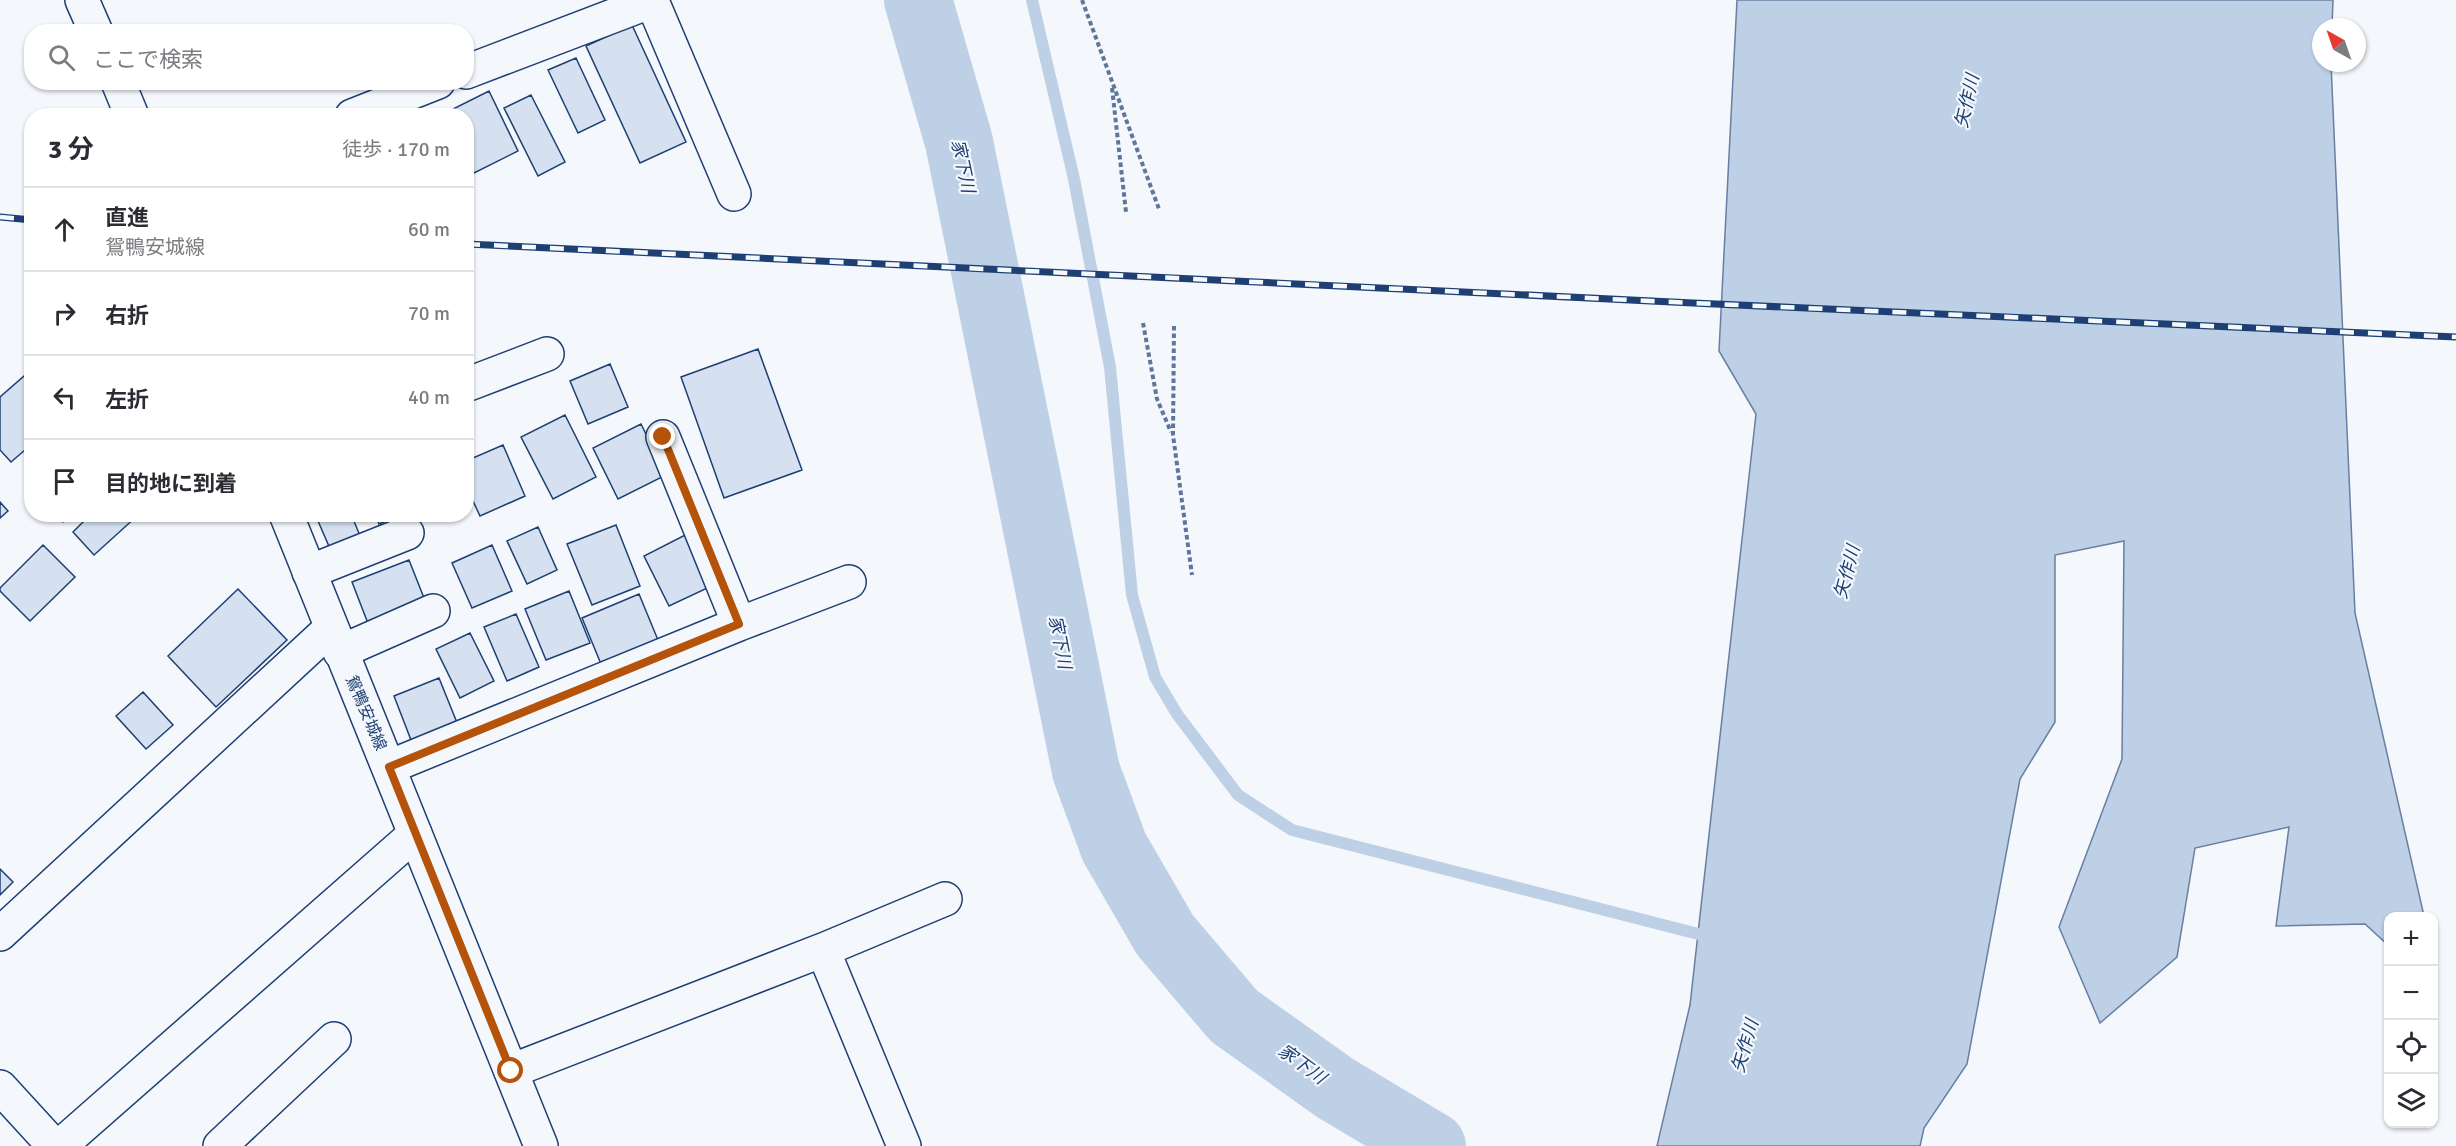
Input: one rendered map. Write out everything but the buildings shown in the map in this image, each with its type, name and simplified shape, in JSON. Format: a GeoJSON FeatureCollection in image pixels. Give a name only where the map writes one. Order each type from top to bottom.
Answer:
{"type":"FeatureCollection","features":[{"type":"Feature","properties":{"kind":"street"},"geometry":{"type":"LineString","coordinates":[[82,0],[92,24]]}},
{"type":"Feature","properties":{"kind":"street"},"geometry":{"type":"LineString","coordinates":[[474,69],[652,1],[734,194]]}},
{"type":"Feature","properties":{"kind":"street"},"geometry":{"type":"LineString","coordinates":[[121,90],[129,108]]}},
{"type":"Feature","properties":{"kind":"street"},"geometry":{"type":"LineString","coordinates":[[372,108],[418,90]]}},
{"type":"Feature","properties":{"kind":"street"},"geometry":{"type":"LineString","coordinates":[[474,382],[547,354]]}},
{"type":"Feature","properties":{"kind":"street"},"geometry":{"type":"LineString","coordinates":[[663,437],[739,624]]}},
{"type":"Feature","properties":{"kind":"street","name":"鴛鴨安城線"},"geometry":{"type":"LineString","coordinates":[[289,522],[541,1146]]}},
{"type":"Feature","properties":{"kind":"street"},"geometry":{"type":"LineString","coordinates":[[309,572],[406,532]]}},
{"type":"Feature","properties":{"kind":"street"},"geometry":{"type":"LineString","coordinates":[[389,767],[739,624],[849,582]]}},
{"type":"Feature","properties":{"kind":"street"},"geometry":{"type":"LineString","coordinates":[[0,934],[336,640],[433,611]]}},
{"type":"Feature","properties":{"kind":"street"},"geometry":{"type":"LineString","coordinates":[[60,1146],[415,834]]}},
{"type":"Feature","properties":{"kind":"street"},"geometry":{"type":"LineString","coordinates":[[511,1071],[823,950],[945,899]]}},
{"type":"Feature","properties":{"kind":"street"},"geometry":{"type":"LineString","coordinates":[[823,950],[904,1146]]}},
{"type":"Feature","properties":{"kind":"street"},"geometry":{"type":"LineString","coordinates":[[220,1146],[334,1039]]}},
{"type":"Feature","properties":{"kind":"street"},"geometry":{"type":"LineString","coordinates":[[0,1087],[54,1146]]}},
{"type":"Feature","properties":{"kind":"path"},"geometry":{"type":"LineString","coordinates":[[1082,0],[1159,209]]}},
{"type":"Feature","properties":{"kind":"path"},"geometry":{"type":"LineString","coordinates":[[1112,81],[1126,212]]}},
{"type":"Feature","properties":{"kind":"path"},"geometry":{"type":"LineString","coordinates":[[1143,323],[1157,399],[1173,435]]}},
{"type":"Feature","properties":{"kind":"path"},"geometry":{"type":"LineString","coordinates":[[1174,326],[1173,435],[1192,574]]}},
{"type":"Feature","properties":{"kind":"water","name":"矢作川"},"geometry":{"type":"Polygon","coordinates":[[[1737,0],[2333,0],[2332,18],[2312,18],[2312,72],[2331,72],[2355,613],[2423,912],[2384,912],[2384,941],[2365,924],[2276,926],[2289,827],[2195,848],[2177,957],[2100,1023],[2059,927],[2122,759],[2124,541],[2055,555],[2055,722],[2020,779],[1967,1064],[1924,1128],[1920,1146],[1657,1146],[1690,1005],[1756,414],[1719,351],[1737,0]]]}},
{"type":"Feature","properties":{"kind":"waterway","name":"家下川"},"geometry":{"type":"LineString","coordinates":[[918,0],[959,142],[1086,771],[1114,847],[1165,935],[1234,1016],[1335,1088],[1432,1146]]}},
{"type":"Feature","properties":{"kind":"waterway"},"geometry":{"type":"LineString","coordinates":[[1032,0],[1074,179],[1110,367],[1132,595],[1155,677],[1177,714],[1238,795],[1292,830],[1714,938]]}},
{"type":"Feature","properties":{"kind":"railway"},"geometry":{"type":"LineString","coordinates":[[0,217],[24,219]]}},
{"type":"Feature","properties":{"kind":"railway"},"geometry":{"type":"LineString","coordinates":[[474,244],[2456,337]]}},
{"type":"Feature","properties":{"kind":"route"},"geometry":{"type":"LineString","coordinates":[[511,1071],[389,767],[739,624],[663,437]]}}]}
